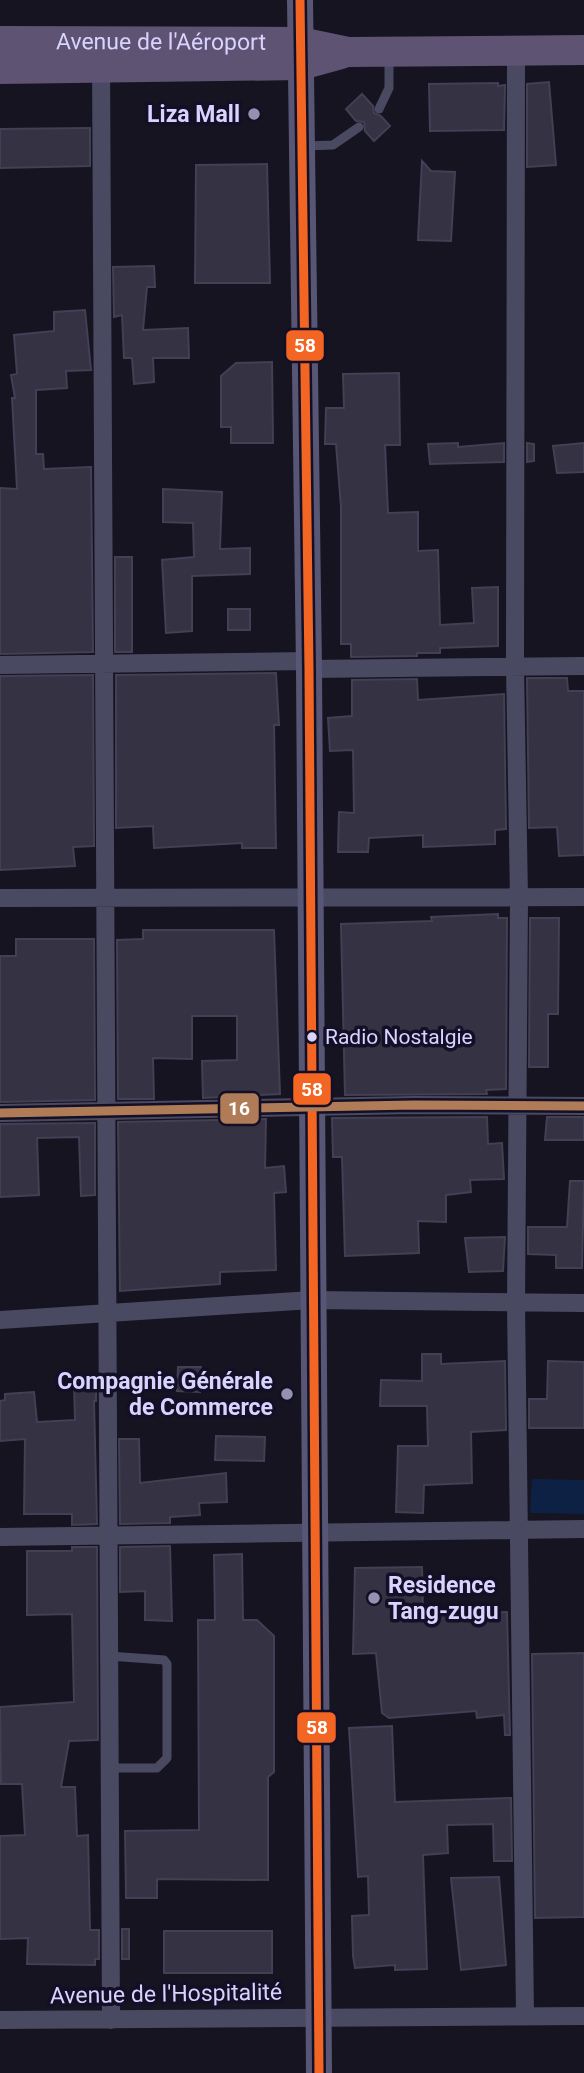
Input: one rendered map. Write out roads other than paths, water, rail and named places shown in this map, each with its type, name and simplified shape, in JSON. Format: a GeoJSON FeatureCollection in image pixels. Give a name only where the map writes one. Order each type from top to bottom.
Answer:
{"type":"FeatureCollection","features":[{"type":"Feature","properties":{"kind":"main road"},"geometry":{"type":"LineString","coordinates":[[300,0],[299,146],[309,665],[313,1533],[319,2073]]}},
{"type":"Feature","properties":{"kind":"main road","name":"Avenue de l'Aéroport"},"geometry":{"type":"LineString","coordinates":[[0,41],[102,54],[584,50]]}},
{"type":"Feature","properties":{"kind":"main road","name":"Avenue de l'Aéroport"},"geometry":{"type":"LineString","coordinates":[[0,69],[102,54]]}},
{"type":"Feature","properties":{"kind":"street"},"geometry":{"type":"LineString","coordinates":[[516,50],[515,666],[519,898],[516,1304],[525,2014]]}},
{"type":"Feature","properties":{"kind":"street"},"geometry":{"type":"LineString","coordinates":[[102,54],[111,2020]]}},
{"type":"Feature","properties":{"kind":"street"},"geometry":{"type":"LineString","coordinates":[[0,666],[584,666]]}},
{"type":"Feature","properties":{"kind":"street"},"geometry":{"type":"LineString","coordinates":[[0,898],[310,900],[584,897]]}},
{"type":"Feature","properties":{"kind":"street"},"geometry":{"type":"LineString","coordinates":[[0,1113],[584,1106]]}},
{"type":"Feature","properties":{"kind":"street"},"geometry":{"type":"LineString","coordinates":[[0,1320],[312,1300],[584,1303]]}},
{"type":"Feature","properties":{"kind":"street"},"geometry":{"type":"LineString","coordinates":[[0,1537],[584,1529]]}},
{"type":"Feature","properties":{"kind":"street","name":"Avenue de l'Hospitalité"},"geometry":{"type":"LineString","coordinates":[[0,2020],[525,2014],[584,2016]]}},
{"type":"Feature","properties":{"kind":"lane"},"geometry":{"type":"LineString","coordinates":[[379,109],[390,89],[389,51]]}},
{"type":"Feature","properties":{"kind":"lane"},"geometry":{"type":"LineString","coordinates":[[299,146],[333,145],[359,127]]}},
{"type":"Feature","properties":{"kind":"lane"},"geometry":{"type":"LineString","coordinates":[[109,1656],[155,1657],[167,1664],[167,1758],[157,1768],[110,1768]]}},
{"type":"Feature","properties":{"kind":"water"},"geometry":{"type":"Polygon","coordinates":[[[532,1479],[584,1480],[584,1514],[530,1513],[532,1479]]]}},
{"type":"Feature","properties":{"kind":"place","name":"Liza Mall"},"geometry":{"type":"Point","coordinates":[254,114]}},
{"type":"Feature","properties":{"kind":"place","name":"Radio Nostalgie"},"geometry":{"type":"Point","coordinates":[312,1037]}},
{"type":"Feature","properties":{"kind":"place","name":"Compagnie Générale de Commerce"},"geometry":{"type":"Point","coordinates":[287,1394]}},
{"type":"Feature","properties":{"kind":"place","name":"Residence Tang-zugu"},"geometry":{"type":"Point","coordinates":[374,1598]}}]}
